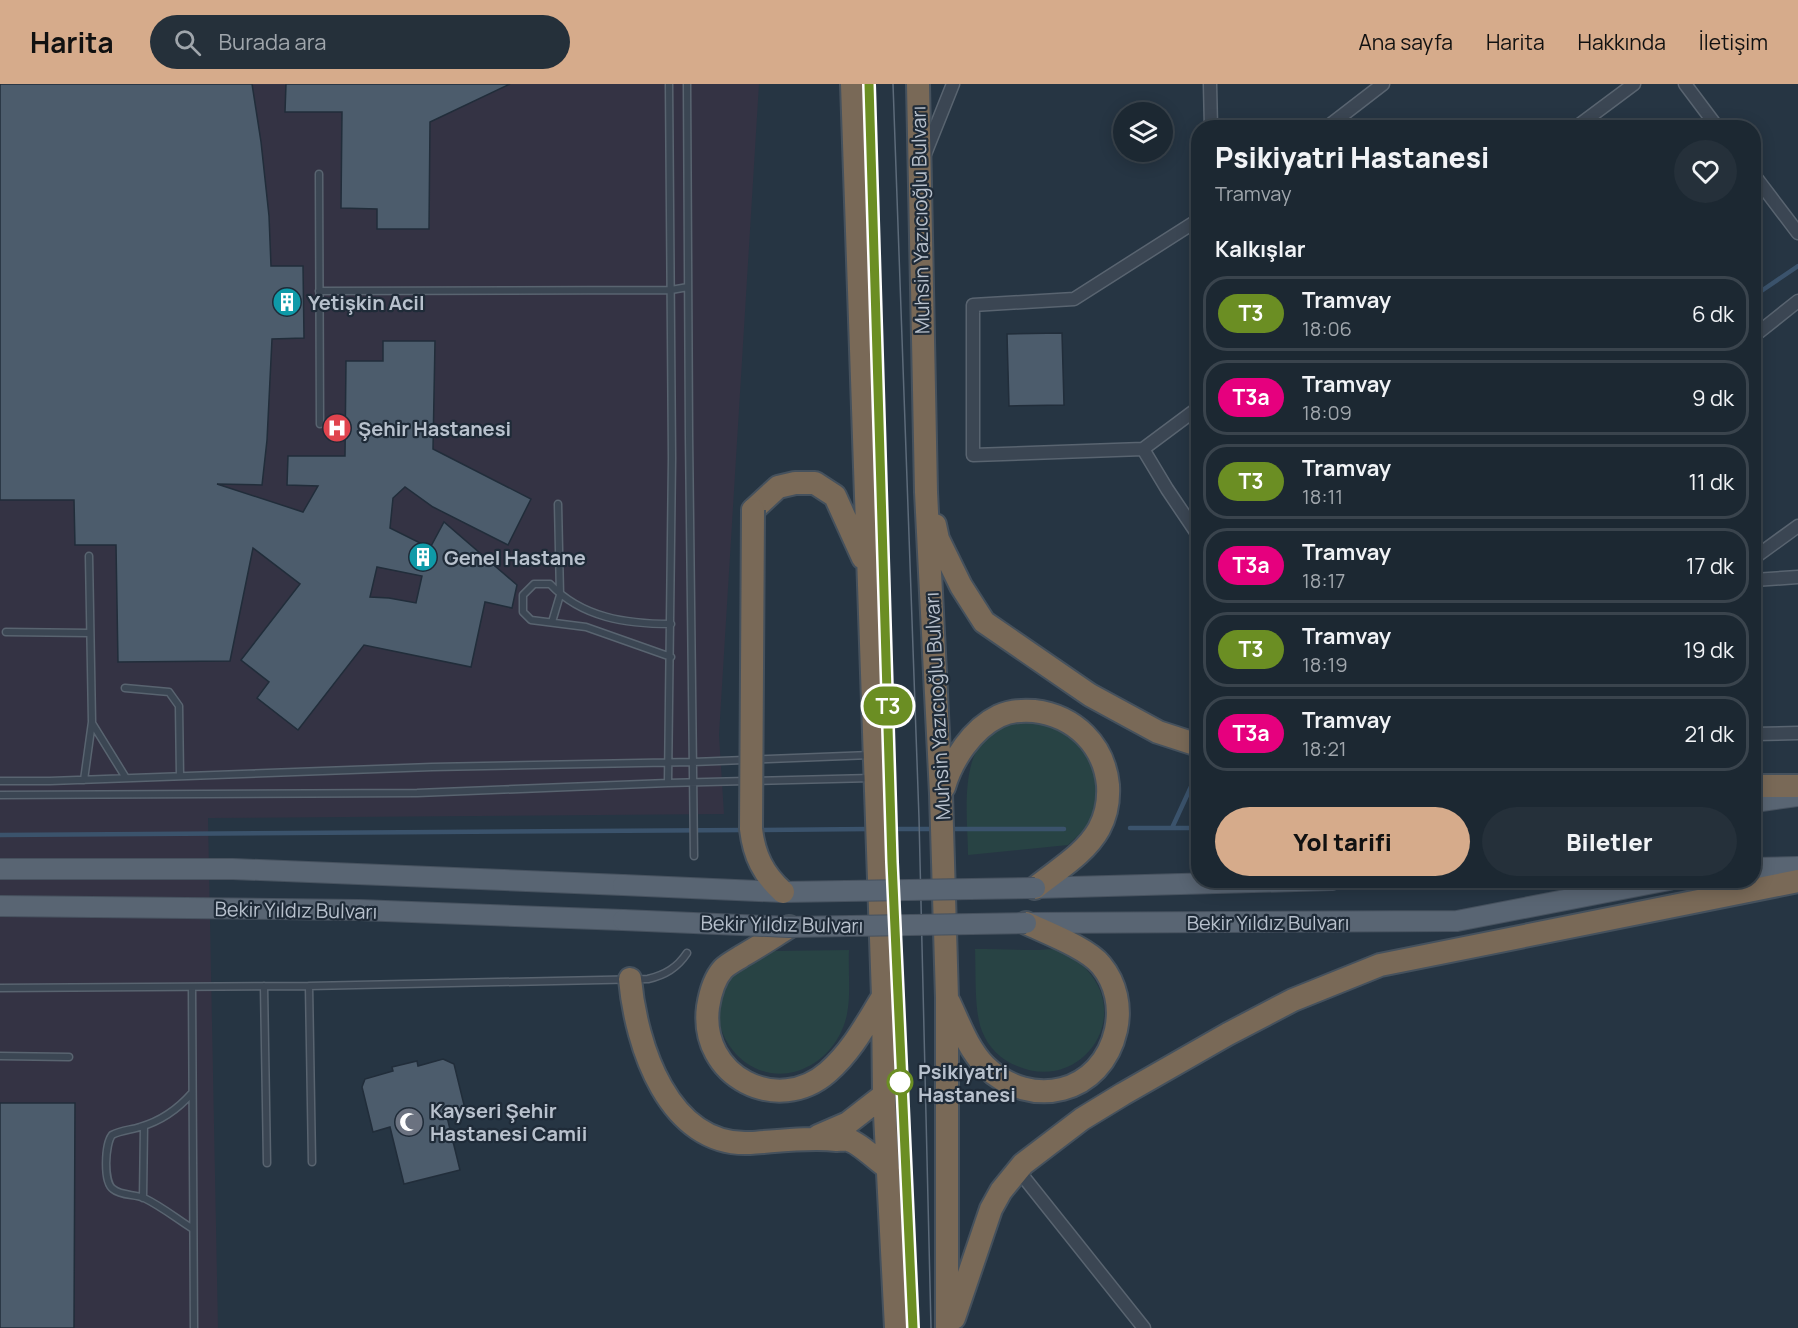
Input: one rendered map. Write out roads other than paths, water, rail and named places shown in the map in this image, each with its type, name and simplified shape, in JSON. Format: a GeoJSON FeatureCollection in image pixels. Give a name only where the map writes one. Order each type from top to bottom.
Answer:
{"type":"FeatureCollection","features":[{"type":"Feature","properties":{"kind":"highway"},"geometry":{"type":"LineString","coordinates":[[852,84],[883,997],[884,1095],[896,1328]]}},
{"type":"Feature","properties":{"kind":"highway","name":"Muhsin Yazıcıoğlu Bulvarı"},"geometry":{"type":"LineString","coordinates":[[918,84],[926,492],[941,794],[947,998],[949,1328]]}},
{"type":"Feature","properties":{"kind":"highway"},"geometry":{"type":"LineString","coordinates":[[783,892],[760,865],[752,842],[753,510],[778,488],[795,483],[815,483],[835,496],[868,567]]}},
{"type":"Feature","properties":{"kind":"highway"},"geometry":{"type":"LineString","coordinates":[[926,492],[938,539],[961,586],[984,622],[1090,695],[1158,732],[1191,743]]}},
{"type":"Feature","properties":{"kind":"highway"},"geometry":{"type":"LineString","coordinates":[[941,794],[953,765],[970,740],[990,722],[1007,713],[1029,711],[1051,714],[1069,722],[1088,738],[1101,757],[1107,776],[1108,799],[1104,818],[1083,849],[1035,888]]}},
{"type":"Feature","properties":{"kind":"highway"},"geometry":{"type":"LineString","coordinates":[[1761,786],[1798,786]]}},
{"type":"Feature","properties":{"kind":"highway"},"geometry":{"type":"LineString","coordinates":[[949,1328],[991,1209],[1001,1191],[1034,1154],[1082,1119],[1164,1070],[1293,1000],[1380,965],[1798,881]]}},
{"type":"Feature","properties":{"kind":"highway"},"geometry":{"type":"LineString","coordinates":[[947,998],[975,1053],[983,1064],[1005,1081],[1029,1090],[1052,1091],[1073,1086],[1099,1066],[1112,1046],[1118,1015],[1117,995],[1108,975],[1092,956],[1026,923]]}},
{"type":"Feature","properties":{"kind":"highway"},"geometry":{"type":"LineString","coordinates":[[789,927],[724,968],[712,988],[707,1012],[709,1038],[715,1055],[732,1074],[748,1083],[771,1089],[794,1088],[818,1079],[829,1071],[857,1041],[883,997]]}},
{"type":"Feature","properties":{"kind":"highway"},"geometry":{"type":"LineString","coordinates":[[630,979],[636,1019],[648,1058],[659,1081],[687,1122],[704,1134],[730,1142],[814,1138],[851,1141],[888,1168]]}},
{"type":"Feature","properties":{"kind":"highway"},"geometry":{"type":"LineString","coordinates":[[814,1138],[848,1123],[884,1095]]}},
{"type":"Feature","properties":{"kind":"main road"},"geometry":{"type":"LineString","coordinates":[[1761,801],[1798,796]]}},
{"type":"Feature","properties":{"kind":"main road"},"geometry":{"type":"LineString","coordinates":[[1761,868],[1798,867]]}},
{"type":"Feature","properties":{"kind":"main road","name":"Bekir Yıldız Bulvarı"},"geometry":{"type":"LineString","coordinates":[[0,869],[233,869],[783,892],[1191,884]]}},
{"type":"Feature","properties":{"kind":"main road","name":"Bekir Yıldız Bulvarı"},"geometry":{"type":"LineString","coordinates":[[0,906],[359,910],[789,927],[1026,923],[1457,921],[1628,888]]}},
{"type":"Feature","properties":{"kind":"street"},"geometry":{"type":"LineString","coordinates":[[919,170],[953,84]]}},
{"type":"Feature","properties":{"kind":"street"},"geometry":{"type":"LineString","coordinates":[[1209,84],[1211,120]]}},
{"type":"Feature","properties":{"kind":"street"},"geometry":{"type":"LineString","coordinates":[[1336,120],[1383,84]]}},
{"type":"Feature","properties":{"kind":"street"},"geometry":{"type":"LineString","coordinates":[[1586,120],[1634,84]]}},
{"type":"Feature","properties":{"kind":"street"},"geometry":{"type":"LineString","coordinates":[[1685,84],[1712,120]]}},
{"type":"Feature","properties":{"kind":"street"},"geometry":{"type":"LineString","coordinates":[[1761,184],[1798,233]]}},
{"type":"Feature","properties":{"kind":"street"},"geometry":{"type":"LineString","coordinates":[[1191,224],[1074,299],[973,305],[973,455],[1143,449],[1191,413]]}},
{"type":"Feature","properties":{"kind":"street"},"geometry":{"type":"LineString","coordinates":[[1761,330],[1798,301]]}},
{"type":"Feature","properties":{"kind":"street"},"geometry":{"type":"LineString","coordinates":[[1143,449],[1191,525]]}},
{"type":"Feature","properties":{"kind":"street"},"geometry":{"type":"LineString","coordinates":[[1761,553],[1798,526]]}},
{"type":"Feature","properties":{"kind":"street"},"geometry":{"type":"LineString","coordinates":[[1761,580],[1798,578]]}},
{"type":"Feature","properties":{"kind":"street"},"geometry":{"type":"LineString","coordinates":[[1761,734],[1798,733]]}},
{"type":"Feature","properties":{"kind":"street"},"geometry":{"type":"LineString","coordinates":[[1018,1170],[1144,1328]]}},
{"type":"Feature","properties":{"kind":"lane"},"geometry":{"type":"LineString","coordinates":[[668,783],[671,657],[669,84]]}},
{"type":"Feature","properties":{"kind":"lane"},"geometry":{"type":"LineString","coordinates":[[687,84],[694,856]]}},
{"type":"Feature","properties":{"kind":"lane"},"geometry":{"type":"LineString","coordinates":[[319,174],[320,424]]}},
{"type":"Feature","properties":{"kind":"lane"},"geometry":{"type":"LineString","coordinates":[[319,291],[671,290],[688,287]]}},
{"type":"Feature","properties":{"kind":"lane"},"geometry":{"type":"LineString","coordinates":[[552,622],[560,595],[558,504]]}},
{"type":"Feature","properties":{"kind":"lane"},"geometry":{"type":"LineString","coordinates":[[84,780],[92,722],[89,556]]}},
{"type":"Feature","properties":{"kind":"lane"},"geometry":{"type":"LineString","coordinates":[[671,624],[638,624],[591,613],[560,595],[550,584],[534,584],[523,595],[524,612],[531,620],[586,627],[671,657]]}},
{"type":"Feature","properties":{"kind":"lane"},"geometry":{"type":"LineString","coordinates":[[6,632],[90,633]]}},
{"type":"Feature","properties":{"kind":"lane"},"geometry":{"type":"LineString","coordinates":[[125,688],[169,692],[179,706],[180,776]]}},
{"type":"Feature","properties":{"kind":"lane"},"geometry":{"type":"LineString","coordinates":[[92,722],[126,778]]}},
{"type":"Feature","properties":{"kind":"lane"},"geometry":{"type":"LineString","coordinates":[[0,781],[874,755]]}},
{"type":"Feature","properties":{"kind":"lane"},"geometry":{"type":"LineString","coordinates":[[0,795],[417,794],[668,783],[875,778]]}},
{"type":"Feature","properties":{"kind":"lane"},"geometry":{"type":"LineString","coordinates":[[0,988],[309,986],[648,979],[666,973],[681,962],[687,953]]}},
{"type":"Feature","properties":{"kind":"lane"},"geometry":{"type":"LineString","coordinates":[[264,986],[267,1163]]}},
{"type":"Feature","properties":{"kind":"lane"},"geometry":{"type":"LineString","coordinates":[[309,986],[312,1162]]}},
{"type":"Feature","properties":{"kind":"lane"},"geometry":{"type":"LineString","coordinates":[[192,987],[194,1328]]}},
{"type":"Feature","properties":{"kind":"lane"},"geometry":{"type":"LineString","coordinates":[[0,1056],[69,1057]]}},
{"type":"Feature","properties":{"kind":"lane"},"geometry":{"type":"LineString","coordinates":[[193,1092],[173,1111],[144,1126],[116,1133],[109,1139],[107,1176],[109,1185],[116,1192],[143,1198],[193,1228]]}},
{"type":"Feature","properties":{"kind":"lane"},"geometry":{"type":"LineString","coordinates":[[143,1198],[144,1126]]}},
{"type":"Feature","properties":{"kind":"waterway"},"geometry":{"type":"LineString","coordinates":[[1761,291],[1798,266]]}},
{"type":"Feature","properties":{"kind":"waterway"},"geometry":{"type":"LineString","coordinates":[[1172,828],[1191,787]]}},
{"type":"Feature","properties":{"kind":"waterway"},"geometry":{"type":"LineString","coordinates":[[1130,828],[1191,828]]}},
{"type":"Feature","properties":{"kind":"waterway"},"geometry":{"type":"LineString","coordinates":[[758,830],[870,829]]}},
{"type":"Feature","properties":{"kind":"waterway"},"geometry":{"type":"LineString","coordinates":[[884,829],[936,829]]}},
{"type":"Feature","properties":{"kind":"waterway"},"geometry":{"type":"LineString","coordinates":[[947,829],[1064,829]]}},
{"type":"Feature","properties":{"kind":"waterway"},"geometry":{"type":"LineString","coordinates":[[0,835],[744,830]]}},
{"type":"Feature","properties":{"kind":"tram line"},"geometry":{"type":"LineString","coordinates":[[869,84],[893,862],[913,1328]]}},
{"type":"Feature","properties":{"kind":"tram line","name":"T3"},"geometry":{"type":"LineString","coordinates":[[869,84],[892,862],[900,1082],[913,1328]]}},
{"type":"Feature","properties":{"kind":"tram line"},"geometry":{"type":"LineString","coordinates":[[893,84],[919,818],[931,1328]]}},
{"type":"Feature","properties":{"kind":"place","name":"Yetişkin Acil"},"geometry":{"type":"Point","coordinates":[287,302]}},
{"type":"Feature","properties":{"kind":"place","name":"Şehir Hastanesi"},"geometry":{"type":"Point","coordinates":[337,428]}},
{"type":"Feature","properties":{"kind":"place","name":"Genel Hastane"},"geometry":{"type":"Point","coordinates":[423,557]}},
{"type":"Feature","properties":{"kind":"place","name":"Psikiyatri Hastanesi"},"geometry":{"type":"Point","coordinates":[900,1082]}},
{"type":"Feature","properties":{"kind":"place","name":"Kayseri Şehir Hastanesi Camii"},"geometry":{"type":"Point","coordinates":[409,1122]}}]}
